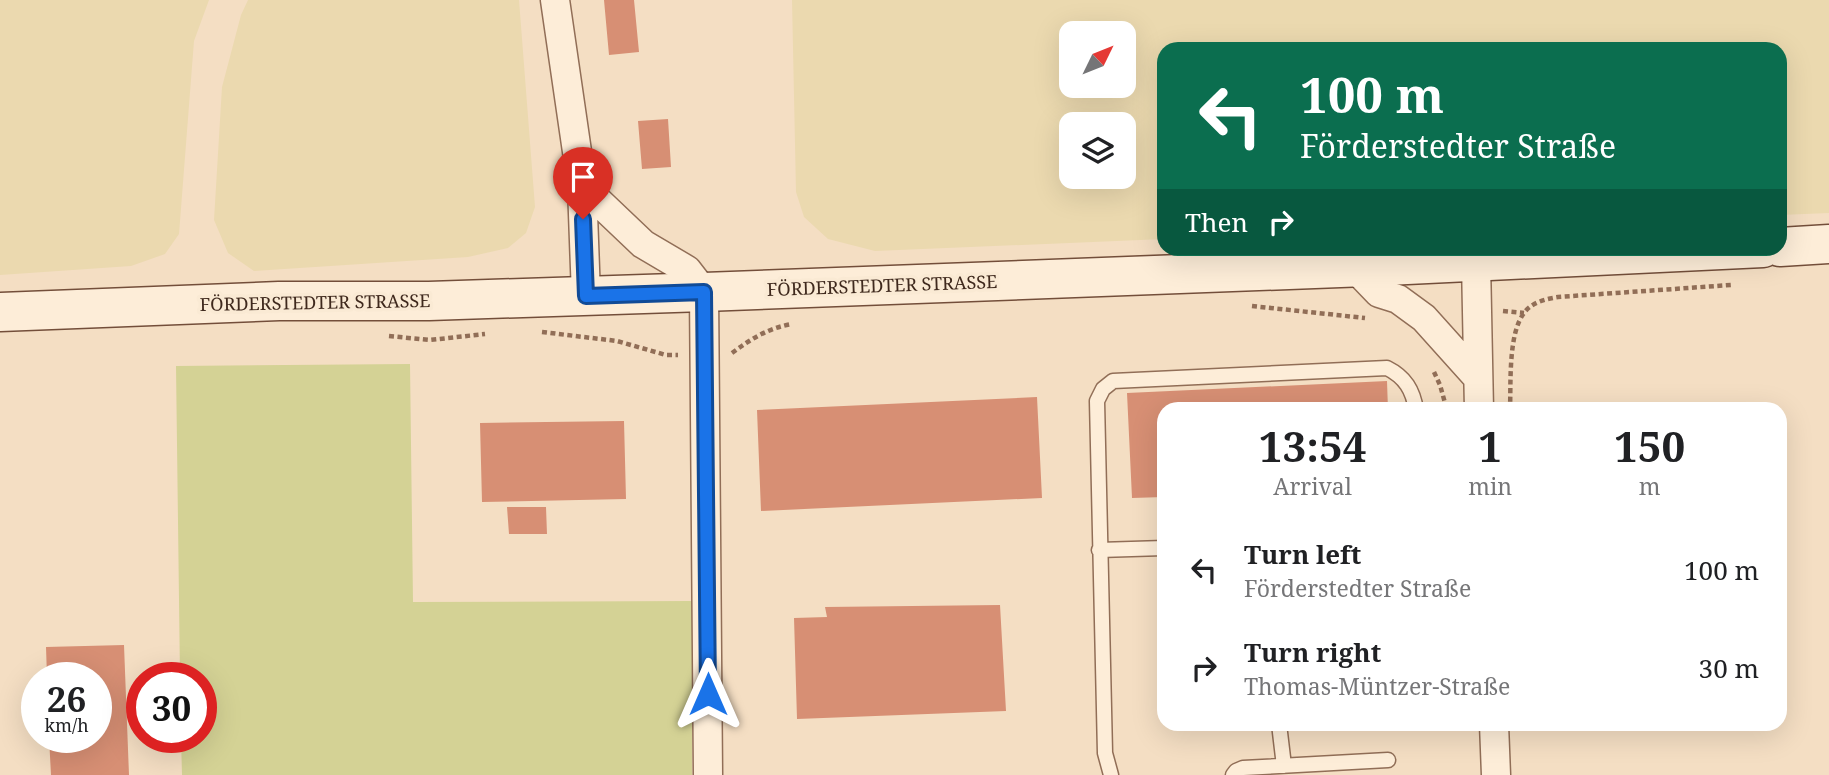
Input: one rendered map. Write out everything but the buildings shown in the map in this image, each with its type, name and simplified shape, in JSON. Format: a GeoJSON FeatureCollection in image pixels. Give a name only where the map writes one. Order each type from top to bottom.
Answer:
{"type":"FeatureCollection","features":[{"type":"Feature","properties":{"kind":"main road"},"geometry":{"type":"LineString","coordinates":[[1787,247],[1829,244]]}},
{"type":"Feature","properties":{"kind":"main road","name":"FÖRDERSTEDTER STRASSE"},"geometry":{"type":"LineString","coordinates":[[0,312],[279,301],[429,301],[704,292],[1599,256]]}},
{"type":"Feature","properties":{"kind":"street"},"geometry":{"type":"LineString","coordinates":[[555,0],[582,186],[586,296]]}},
{"type":"Feature","properties":{"kind":"street"},"geometry":{"type":"LineString","coordinates":[[582,186],[643,244],[687,270],[704,292],[708,775]]}},
{"type":"Feature","properties":{"kind":"street"},"geometry":{"type":"LineString","coordinates":[[1476,262],[1479,402]]}},
{"type":"Feature","properties":{"kind":"street"},"geometry":{"type":"LineString","coordinates":[[1354,267],[1379,293],[1398,299],[1424,318],[1477,377]]}},
{"type":"Feature","properties":{"kind":"street"},"geometry":{"type":"LineString","coordinates":[[1494,731],[1496,775]]}},
{"type":"Feature","properties":{"kind":"lane"},"geometry":{"type":"LineString","coordinates":[[1111,775],[1105,753],[1099,550],[1097,401],[1103,389],[1113,381],[1387,368],[1401,374],[1410,388],[1414,402]]}},
{"type":"Feature","properties":{"kind":"lane"},"geometry":{"type":"LineString","coordinates":[[1099,550],[1157,548]]}},
{"type":"Feature","properties":{"kind":"lane"},"geometry":{"type":"LineString","coordinates":[[1280,731],[1284,766]]}},
{"type":"Feature","properties":{"kind":"lane"},"geometry":{"type":"LineString","coordinates":[[1233,775],[1243,768],[1388,760]]}},
{"type":"Feature","properties":{"kind":"path"},"geometry":{"type":"LineString","coordinates":[[1510,402],[1517,326],[1531,305],[1558,297],[1732,285]]}},
{"type":"Feature","properties":{"kind":"path"},"geometry":{"type":"LineString","coordinates":[[1247,306],[1371,319]]}},
{"type":"Feature","properties":{"kind":"path"},"geometry":{"type":"LineString","coordinates":[[540,332],[617,341],[666,355],[706,355],[730,354],[756,335],[775,327],[797,323]]}},
{"type":"Feature","properties":{"kind":"path"},"geometry":{"type":"LineString","coordinates":[[388,336],[430,340],[485,334]]}},
{"type":"Feature","properties":{"kind":"shaded area"},"geometry":{"type":"Polygon","coordinates":[[[0,0],[209,0],[194,41],[179,234],[165,254],[131,266],[0,275],[0,0]]]}},
{"type":"Feature","properties":{"kind":"shaded area"},"geometry":{"type":"Polygon","coordinates":[[[248,0],[519,0],[535,207],[526,233],[508,248],[468,257],[254,271],[228,253],[214,220],[222,87],[241,15],[248,0]]]}},
{"type":"Feature","properties":{"kind":"shaded area"},"geometry":{"type":"Polygon","coordinates":[[[792,0],[1829,0],[1829,213],[1787,215],[1787,42],[1157,42],[1157,239],[875,251],[828,239],[804,217],[796,192],[792,0]]]}},
{"type":"Feature","properties":{"kind":"shaded area"},"geometry":{"type":"Polygon","coordinates":[[[410,364],[413,602],[692,601],[692,775],[182,775],[181,753],[217,753],[217,662],[180,662],[176,366],[410,364]]]}},
{"type":"Feature","properties":{"kind":"route"},"geometry":{"type":"LineString","coordinates":[[583,219],[586,296],[704,292],[708,694]]}}]}
